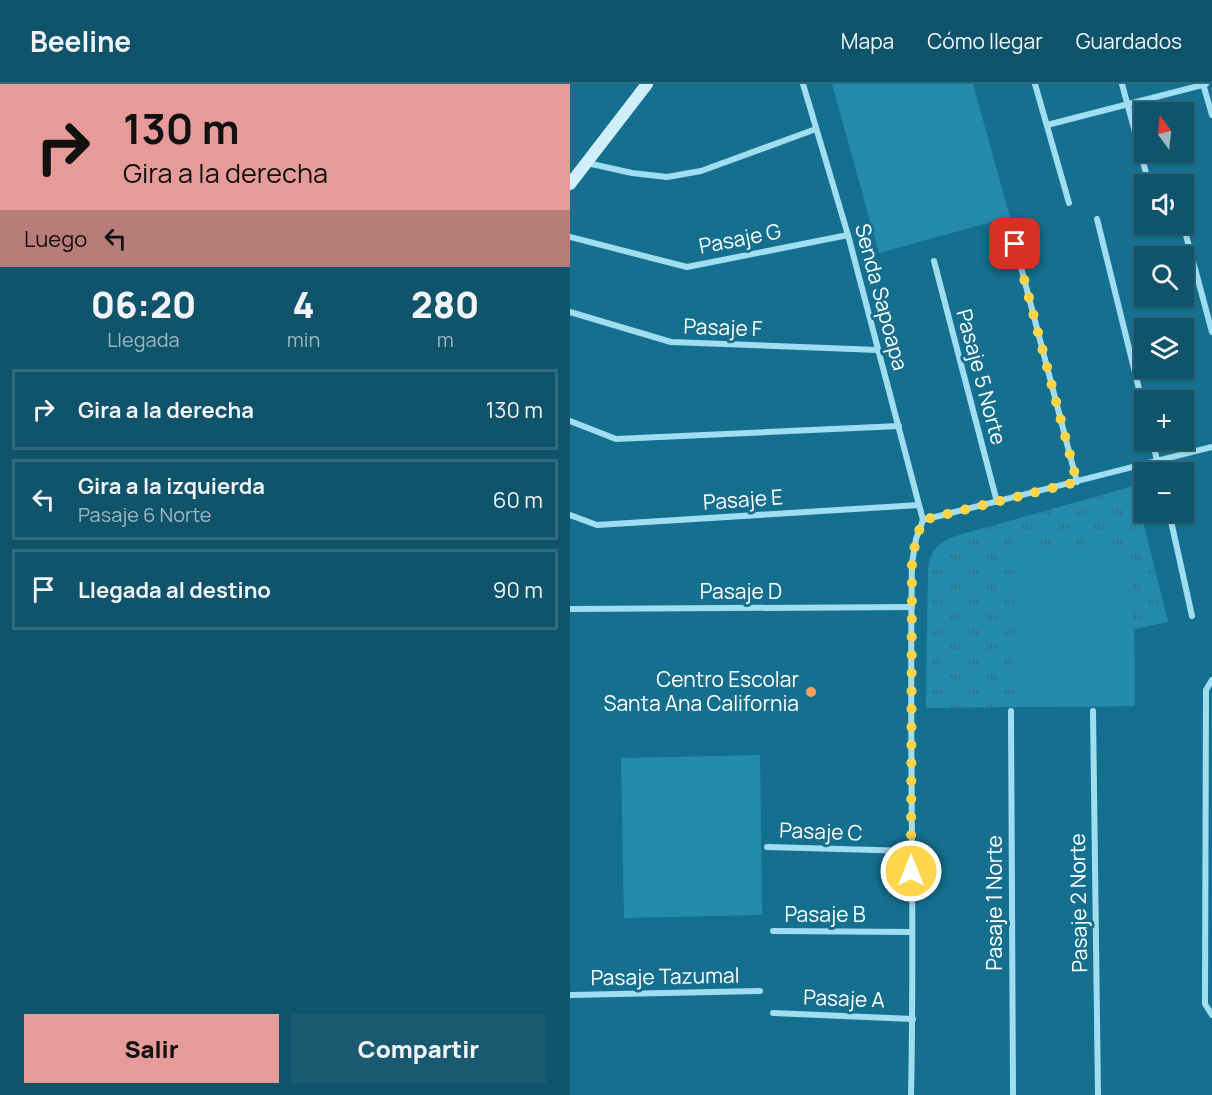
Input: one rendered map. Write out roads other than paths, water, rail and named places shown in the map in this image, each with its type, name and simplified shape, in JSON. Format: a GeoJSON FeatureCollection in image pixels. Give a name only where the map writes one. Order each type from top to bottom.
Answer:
{"type":"FeatureCollection","features":[{"type":"Feature","properties":{"kind":"main road"},"geometry":{"type":"LineString","coordinates":[[570,184],[647,84]]}},
{"type":"Feature","properties":{"kind":"street","name":"Senda Sapoapa"},"geometry":{"type":"LineString","coordinates":[[803,84],[848,235],[923,520]]}},
{"type":"Feature","properties":{"kind":"street"},"geometry":{"type":"LineString","coordinates":[[1035,84],[1069,203]]}},
{"type":"Feature","properties":{"kind":"street"},"geometry":{"type":"LineString","coordinates":[[1122,84],[1146,174]]}},
{"type":"Feature","properties":{"kind":"street"},"geometry":{"type":"LineString","coordinates":[[1047,125],[1204,84],[1212,115]]}},
{"type":"Feature","properties":{"kind":"street"},"geometry":{"type":"LineString","coordinates":[[587,163],[632,173],[667,177],[701,171],[816,129]]}},
{"type":"Feature","properties":{"kind":"street"},"geometry":{"type":"LineString","coordinates":[[1098,219],[1139,390]]}},
{"type":"Feature","properties":{"kind":"street"},"geometry":{"type":"LineString","coordinates":[[1186,234],[1212,332]]}},
{"type":"Feature","properties":{"kind":"street","name":"Pasaje G"},"geometry":{"type":"LineString","coordinates":[[570,237],[687,267],[848,235]]}},
{"type":"Feature","properties":{"kind":"street"},"geometry":{"type":"LineString","coordinates":[[1015,244],[1077,482]]}},
{"type":"Feature","properties":{"kind":"street","name":"Pasaje 5 Norte"},"geometry":{"type":"LineString","coordinates":[[934,261],[997,502]]}},
{"type":"Feature","properties":{"kind":"street","name":"Pasaje F"},"geometry":{"type":"LineString","coordinates":[[570,312],[671,342],[878,350]]}},
{"type":"Feature","properties":{"kind":"street"},"geometry":{"type":"LineString","coordinates":[[570,421],[616,439],[898,426]]}},
{"type":"Feature","properties":{"kind":"street"},"geometry":{"type":"LineString","coordinates":[[911,1095],[913,1019],[912,563],[916,539],[923,520],[1212,447]]}},
{"type":"Feature","properties":{"kind":"street"},"geometry":{"type":"LineString","coordinates":[[1155,450],[1158,461]]}},
{"type":"Feature","properties":{"kind":"street","name":"Pasaje E"},"geometry":{"type":"LineString","coordinates":[[570,515],[597,525],[919,505]]}},
{"type":"Feature","properties":{"kind":"street"},"geometry":{"type":"LineString","coordinates":[[1171,522],[1192,616]]}},
{"type":"Feature","properties":{"kind":"street","name":"Pasaje D"},"geometry":{"type":"LineString","coordinates":[[570,609],[912,607]]}},
{"type":"Feature","properties":{"kind":"street"},"geometry":{"type":"LineString","coordinates":[[1211,681],[1206,690],[1209,812],[1206,1004],[1212,1016]]}},
{"type":"Feature","properties":{"kind":"street","name":"Pasaje 1 Norte"},"geometry":{"type":"LineString","coordinates":[[1011,711],[1012,1095]]}},
{"type":"Feature","properties":{"kind":"street","name":"Pasaje 2 Norte"},"geometry":{"type":"LineString","coordinates":[[1093,711],[1098,1095]]}},
{"type":"Feature","properties":{"kind":"street","name":"Pasaje C"},"geometry":{"type":"LineString","coordinates":[[766,847],[911,851]]}},
{"type":"Feature","properties":{"kind":"street","name":"Pasaje B"},"geometry":{"type":"LineString","coordinates":[[773,931],[912,932]]}},
{"type":"Feature","properties":{"kind":"street","name":"Pasaje Tazumal"},"geometry":{"type":"LineString","coordinates":[[570,995],[760,992]]}},
{"type":"Feature","properties":{"kind":"street","name":"Pasaje A"},"geometry":{"type":"LineString","coordinates":[[773,1013],[913,1019]]}},
{"type":"Feature","properties":{"kind":"place","name":"Centro Escolar Santa Ana California"},"geometry":{"type":"Point","coordinates":[811,692]}}]}
